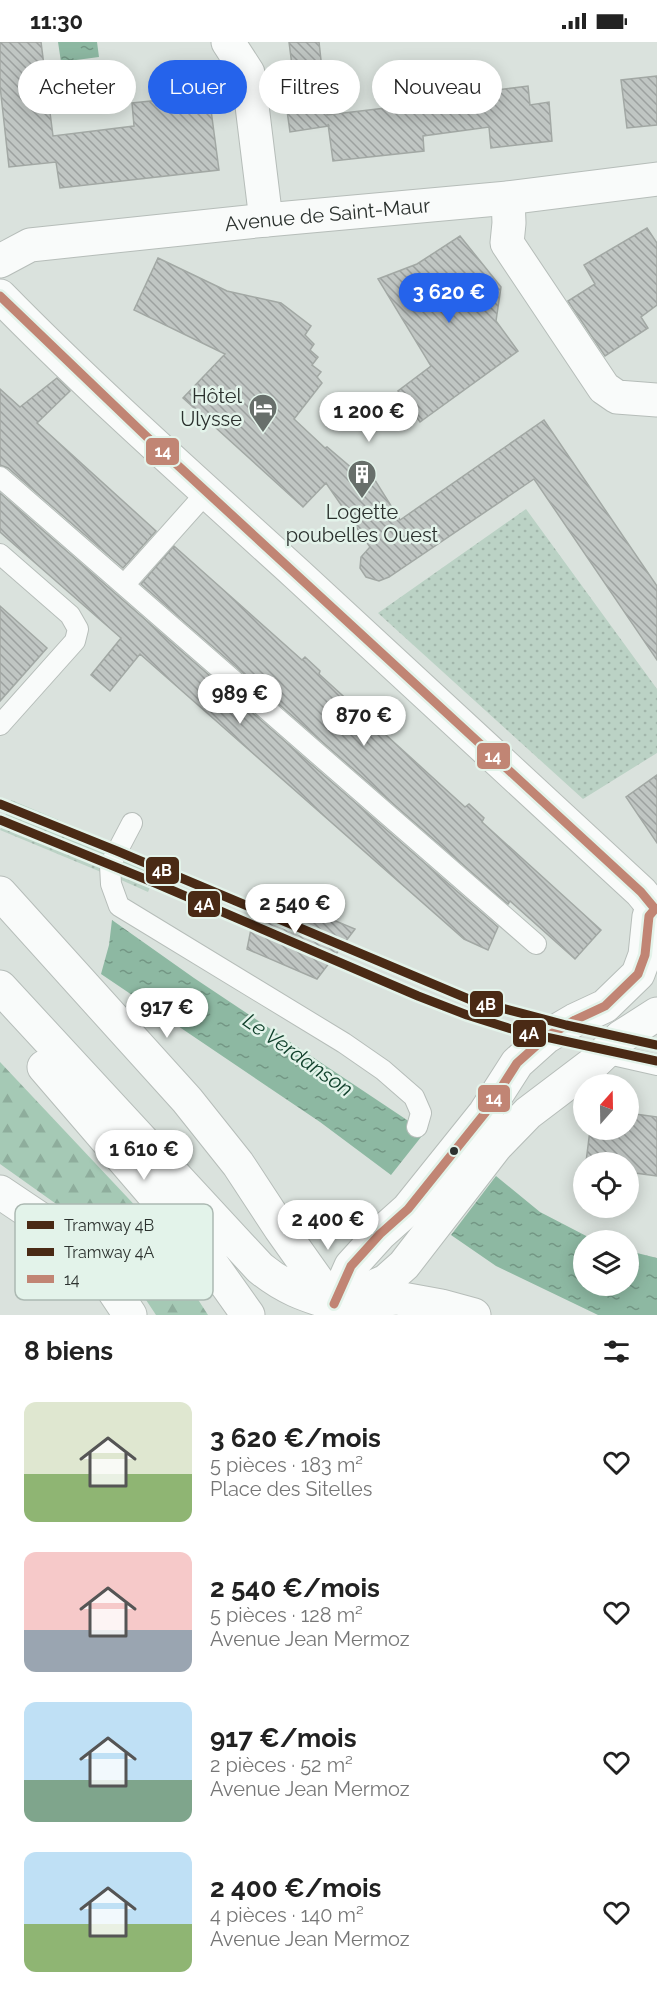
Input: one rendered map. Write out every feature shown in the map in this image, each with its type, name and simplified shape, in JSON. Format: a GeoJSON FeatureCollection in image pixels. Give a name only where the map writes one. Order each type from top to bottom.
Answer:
{"type":"FeatureCollection","features":[{"type":"Feature","properties":{"kind":"street"},"geometry":{"type":"LineString","coordinates":[[228,42],[248,73],[266,220]]}},
{"type":"Feature","properties":{"kind":"street","name":"Avenue de Saint-Maur"},"geometry":{"type":"LineString","coordinates":[[0,261],[30,245],[508,198],[657,178]]}},
{"type":"Feature","properties":{"kind":"street"},"geometry":{"type":"LineString","coordinates":[[508,198],[507,243],[604,388],[617,397],[657,400]]}},
{"type":"Feature","properties":{"kind":"street"},"geometry":{"type":"LineString","coordinates":[[0,296],[206,493],[641,892],[656,909],[649,916],[651,955],[638,974],[605,1006],[574,1020],[546,1037],[516,1063],[485,1113],[408,1209],[380,1234],[351,1266],[332,1311]]}},
{"type":"Feature","properties":{"kind":"street"},"geometry":{"type":"LineString","coordinates":[[0,893],[187,1100],[238,1164],[332,1311]]}},
{"type":"Feature","properties":{"kind":"street"},"geometry":{"type":"LineString","coordinates":[[0,987],[201,1204]]}},
{"type":"Feature","properties":{"kind":"street"},"geometry":{"type":"LineString","coordinates":[[605,1006],[656,1016]]}},
{"type":"Feature","properties":{"kind":"street"},"geometry":{"type":"LineString","coordinates":[[0,1016],[162,1204]]}},
{"type":"Feature","properties":{"kind":"street"},"geometry":{"type":"LineString","coordinates":[[332,1311],[386,1281],[404,1265],[496,1146],[528,1113],[621,1037],[656,1016]]}},
{"type":"Feature","properties":{"kind":"street"},"geometry":{"type":"LineString","coordinates":[[0,1192],[18,1204]]}},
{"type":"Feature","properties":{"kind":"street"},"geometry":{"type":"LineString","coordinates":[[213,1217],[260,1268],[277,1282],[332,1311],[397,1298],[474,1315]]}},
{"type":"Feature","properties":{"kind":"street"},"geometry":{"type":"LineString","coordinates":[[213,1266],[248,1315]]}},
{"type":"Feature","properties":{"kind":"street"},"geometry":{"type":"LineString","coordinates":[[120,1300],[130,1315]]}},
{"type":"Feature","properties":{"kind":"lane"},"geometry":{"type":"LineString","coordinates":[[0,477],[536,944]]}},
{"type":"Feature","properties":{"kind":"lane"},"geometry":{"type":"LineString","coordinates":[[124,585],[206,493]]}},
{"type":"Feature","properties":{"kind":"lane"},"geometry":{"type":"LineString","coordinates":[[0,554],[70,615],[78,629],[75,641],[0,725]]}},
{"type":"Feature","properties":{"kind":"lane"},"geometry":{"type":"LineString","coordinates":[[132,823],[110,865],[111,884],[120,906],[344,1043],[382,1070],[414,1097],[422,1113],[417,1127]]}},
{"type":"Feature","properties":{"kind":"lane"},"geometry":{"type":"LineString","coordinates":[[604,1053],[657,1065]]}},
{"type":"Feature","properties":{"kind":"shaded area"},"geometry":{"type":"Polygon","coordinates":[[[526,509],[657,689],[657,753],[583,799],[378,613],[526,509]]]}},
{"type":"Feature","properties":{"kind":"shaded area"},"geometry":{"type":"Polygon","coordinates":[[[11,800],[109,841],[99,866],[101,872],[0,830],[11,800]]]}},
{"type":"Feature","properties":{"kind":"shaded area"},"geometry":{"type":"Polygon","coordinates":[[[130,850],[161,862],[148,892],[119,879],[122,859],[130,850]]]}},
{"type":"Feature","properties":{"kind":"green space"},"geometry":{"type":"Polygon","coordinates":[[[0,1062],[134,1204],[56,1204],[0,1164],[0,1062]]]}},
{"type":"Feature","properties":{"kind":"green space"},"geometry":{"type":"Polygon","coordinates":[[[146,1300],[198,1300],[208,1315],[156,1315],[146,1300]]]}},
{"type":"Feature","properties":{"kind":"water"},"geometry":{"type":"Polygon","coordinates":[[[58,42],[97,42],[99,57],[61,60],[58,42]]]}},
{"type":"Feature","properties":{"kind":"water","name":"Le Verdanson"},"geometry":{"type":"Polygon","coordinates":[[[112,920],[194,978],[425,1132],[391,1175],[320,1122],[101,974],[109,945],[112,920]]]}},
{"type":"Feature","properties":{"kind":"water"},"geometry":{"type":"Polygon","coordinates":[[[496,1176],[540,1212],[575,1230],[573,1296],[639,1296],[639,1254],[657,1258],[657,1315],[598,1315],[496,1266],[451,1235],[496,1176]]]}},
{"type":"Feature","properties":{"kind":"building"},"geometry":{"type":"Polygon","coordinates":[[[0,42],[41,42],[43,60],[18,60],[18,114],[50,114],[53,136],[134,126],[133,114],[136,114],[136,103],[148,101],[148,114],[212,114],[219,170],[60,188],[56,162],[9,167],[0,86],[0,42]]]}},
{"type":"Feature","properties":{"kind":"building"},"geometry":{"type":"Polygon","coordinates":[[[289,42],[319,42],[321,60],[291,60],[289,42]]]}},
{"type":"Feature","properties":{"kind":"building"},"geometry":{"type":"Polygon","coordinates":[[[657,76],[657,125],[627,128],[621,80],[657,76]]]}},
{"type":"Feature","properties":{"kind":"building"},"geometry":{"type":"Polygon","coordinates":[[[528,86],[530,105],[549,102],[552,141],[491,148],[489,127],[423,136],[424,151],[333,161],[328,126],[290,132],[287,114],[360,114],[360,111],[372,110],[372,114],[502,114],[502,89],[528,86]]]}},
{"type":"Feature","properties":{"kind":"building"},"geometry":{"type":"Polygon","coordinates":[[[647,228],[657,243],[657,305],[641,317],[648,328],[605,356],[568,301],[595,284],[584,265],[647,228]]]}},
{"type":"Feature","properties":{"kind":"building"},"geometry":{"type":"Polygon","coordinates":[[[460,236],[501,287],[496,321],[518,351],[420,422],[398,391],[431,366],[378,279],[417,264],[460,236]]]}},
{"type":"Feature","properties":{"kind":"building"},"geometry":{"type":"Polygon","coordinates":[[[158,258],[227,291],[281,303],[311,326],[305,335],[314,344],[310,350],[318,357],[312,365],[321,372],[317,377],[322,383],[294,419],[325,448],[327,447],[367,481],[373,477],[400,520],[544,420],[657,586],[657,660],[534,479],[389,577],[379,581],[366,577],[360,568],[361,557],[370,547],[326,483],[303,507],[183,398],[225,354],[134,310],[158,258]]]}},
{"type":"Feature","properties":{"kind":"building"},"geometry":{"type":"Polygon","coordinates":[[[57,378],[70,391],[37,423],[156,531],[123,568],[8,468],[0,465],[0,389],[20,407],[57,378]]]}},
{"type":"Feature","properties":{"kind":"building"},"geometry":{"type":"Polygon","coordinates":[[[0,493],[498,927],[488,950],[464,939],[140,654],[110,691],[91,675],[121,638],[0,532],[0,493]]]}},
{"type":"Feature","properties":{"kind":"building"},"geometry":{"type":"Polygon","coordinates":[[[174,546],[302,660],[305,657],[320,671],[319,674],[465,807],[469,804],[484,818],[482,822],[601,930],[575,959],[510,901],[508,904],[141,584],[174,546]]]}},
{"type":"Feature","properties":{"kind":"building"},"geometry":{"type":"Polygon","coordinates":[[[0,606],[47,648],[0,701],[0,606]]]}},
{"type":"Feature","properties":{"kind":"building"},"geometry":{"type":"Polygon","coordinates":[[[657,775],[657,843],[626,797],[657,775]]]}},
{"type":"Feature","properties":{"kind":"building"},"geometry":{"type":"Polygon","coordinates":[[[259,889],[355,929],[317,979],[247,949],[259,889]]]}},
{"type":"Feature","properties":{"kind":"building"},"geometry":{"type":"Polygon","coordinates":[[[639,1115],[657,1117],[657,1176],[639,1174],[639,1152],[587,1152],[589,1140],[639,1140],[639,1115]]]}},
{"type":"Feature","properties":{"kind":"tram line","name":"4B"},"geometry":{"type":"LineString","coordinates":[[0,804],[471,1000],[566,1025],[657,1045]]}},
{"type":"Feature","properties":{"kind":"tram line","name":"4A"},"geometry":{"type":"LineString","coordinates":[[0,820],[467,1015],[518,1031],[657,1061]]}},
{"type":"Feature","properties":{"kind":"transit line","name":"14"},"geometry":{"type":"LineString","coordinates":[[0,296],[147,437],[657,909]]}},
{"type":"Feature","properties":{"kind":"transit line","name":"14"},"geometry":{"type":"LineString","coordinates":[[334,1304],[351,1266],[380,1234],[408,1209],[485,1113],[517,1063],[546,1037],[605,1006],[638,974],[645,955],[649,916],[655,909]]}},
{"type":"Feature","properties":{"kind":"place","name":"Hôtel Ulysse"},"geometry":{"type":"Point","coordinates":[263,434]}},
{"type":"Feature","properties":{"kind":"place","name":"Logette poubelles Ouest"},"geometry":{"type":"Point","coordinates":[362,500]}}]}
